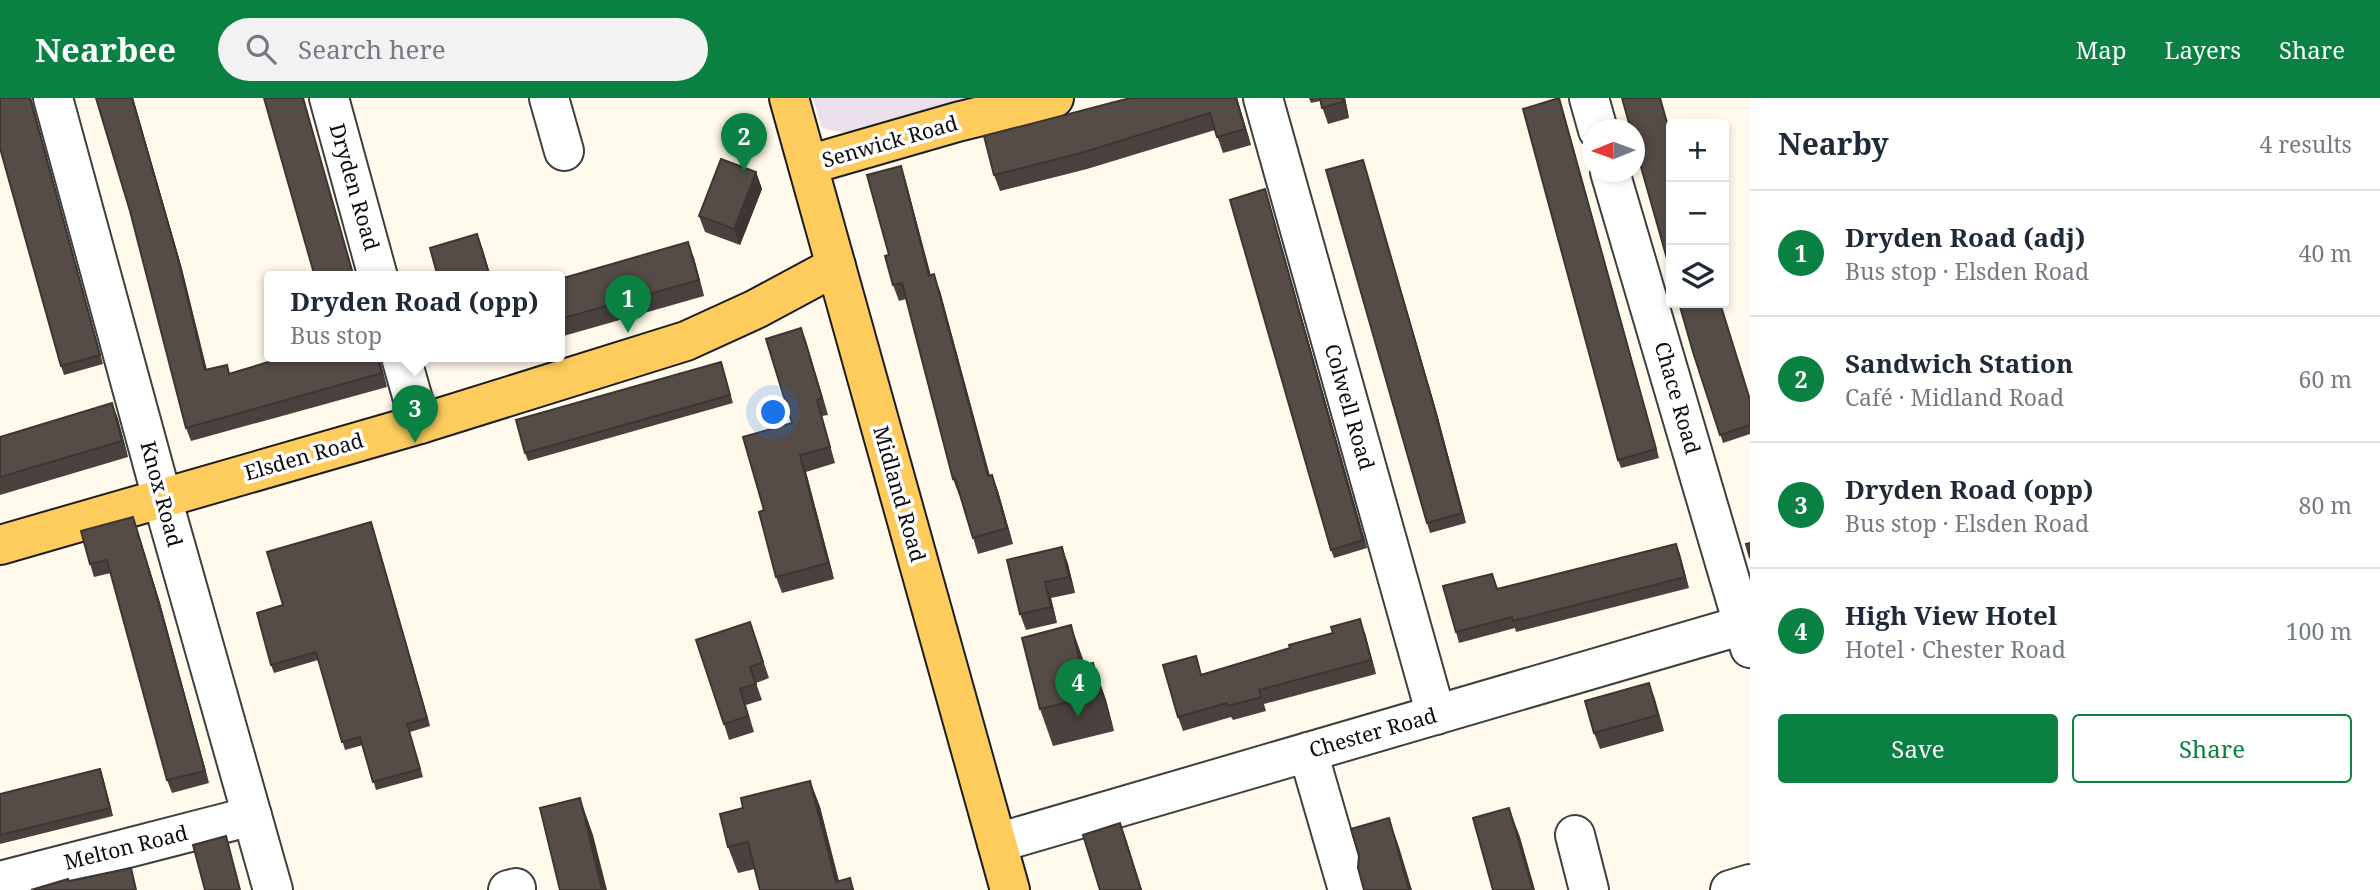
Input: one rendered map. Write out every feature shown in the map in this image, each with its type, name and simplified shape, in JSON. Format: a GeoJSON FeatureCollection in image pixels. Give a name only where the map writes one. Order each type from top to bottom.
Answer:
{"type":"FeatureCollection","features":[{"type":"Feature","properties":{"kind":"main road","name":"Midland Road"},"geometry":{"type":"LineString","coordinates":[[789,98],[1010,890]]}},
{"type":"Feature","properties":{"kind":"main road","name":"Senwick Road"},"geometry":{"type":"LineString","coordinates":[[808,165],[957,122],[1054,98]]}},
{"type":"Feature","properties":{"kind":"main road","name":"Elsden Road"},"geometry":{"type":"LineString","coordinates":[[0,545],[420,424],[686,341],[756,309],[836,266]]}},
{"type":"Feature","properties":{"kind":"street","name":"Knox Road"},"geometry":{"type":"LineString","coordinates":[[53,98],[273,890]]}},
{"type":"Feature","properties":{"kind":"street","name":"Dryden Road"},"geometry":{"type":"LineString","coordinates":[[329,98],[377,271]]}},
{"type":"Feature","properties":{"kind":"street"},"geometry":{"type":"LineString","coordinates":[[549,98],[564,151]]}},
{"type":"Feature","properties":{"kind":"street","name":"Colwell Road"},"geometry":{"type":"LineString","coordinates":[[1263,98],[1436,715]]}},
{"type":"Feature","properties":{"kind":"street"},"geometry":{"type":"LineString","coordinates":[[1589,98],[1595,119]]}},
{"type":"Feature","properties":{"kind":"street","name":"Chace Road"},"geometry":{"type":"LineString","coordinates":[[1613,182],[1748,632]]}},
{"type":"Feature","properties":{"kind":"street"},"geometry":{"type":"LineString","coordinates":[[402,362],[420,424]]}},
{"type":"Feature","properties":{"kind":"street","name":"Chester Road"},"geometry":{"type":"LineString","coordinates":[[997,843],[1436,715],[1748,632]]}},
{"type":"Feature","properties":{"kind":"street"},"geometry":{"type":"LineString","coordinates":[[1308,752],[1348,890]]}},
{"type":"Feature","properties":{"kind":"street","name":"Melton Road"},"geometry":{"type":"LineString","coordinates":[[0,881],[252,816]]}},
{"type":"Feature","properties":{"kind":"street"},"geometry":{"type":"LineString","coordinates":[[1575,835],[1589,890]]}},
{"type":"Feature","properties":{"kind":"street"},"geometry":{"type":"LineString","coordinates":[[1730,890],[1750,884]]}},
{"type":"Feature","properties":{"kind":"street"},"geometry":{"type":"LineString","coordinates":[[508,890],[516,890]]}},
{"type":"Feature","properties":{"kind":"shaded area"},"geometry":{"type":"Polygon","coordinates":[[[813,98],[982,98],[857,135],[822,128],[813,98]]]}},
{"type":"Feature","properties":{"kind":"building"},"geometry":{"type":"Polygon","coordinates":[[[0,98],[30,98],[100,355],[61,366],[0,148],[0,98]]]}},
{"type":"Feature","properties":{"kind":"building"},"geometry":{"type":"Polygon","coordinates":[[[96,98],[132,98],[177,255],[205,370],[227,365],[229,374],[268,362],[379,362],[382,373],[186,428],[130,211],[96,98]]]}},
{"type":"Feature","properties":{"kind":"building"},"geometry":{"type":"Polygon","coordinates":[[[264,98],[303,98],[352,271],[313,271],[264,98]]]}},
{"type":"Feature","properties":{"kind":"building"},"geometry":{"type":"Polygon","coordinates":[[[1130,98],[1236,98],[1245,129],[1217,137],[1210,113],[1081,153],[994,175],[984,136],[1130,98]]]}},
{"type":"Feature","properties":{"kind":"building"},"geometry":{"type":"Polygon","coordinates":[[[1320,98],[1342,98],[1343,102],[1322,108],[1320,98]]]}},
{"type":"Feature","properties":{"kind":"building"},"geometry":{"type":"Polygon","coordinates":[[[1559,98],[1656,449],[1618,460],[1523,109],[1559,98]]]}},
{"type":"Feature","properties":{"kind":"building"},"geometry":{"type":"Polygon","coordinates":[[[1622,98],[1660,98],[1666,119],[1666,255],[1645,181],[1645,119],[1628,119],[1622,98]]]}},
{"type":"Feature","properties":{"kind":"building"},"geometry":{"type":"Polygon","coordinates":[[[721,159],[756,172],[734,229],[699,216],[721,159]]]}},
{"type":"Feature","properties":{"kind":"building"},"geometry":{"type":"Polygon","coordinates":[[[1363,160],[1462,513],[1427,523],[1326,170],[1363,160]]]}},
{"type":"Feature","properties":{"kind":"building"},"geometry":{"type":"Polygon","coordinates":[[[901,166],[929,276],[934,274],[988,476],[992,475],[1007,528],[973,538],[955,478],[953,479],[902,283],[893,285],[885,256],[889,255],[867,175],[901,166]]]}},
{"type":"Feature","properties":{"kind":"building"},"geometry":{"type":"Polygon","coordinates":[[[1265,189],[1363,540],[1331,550],[1230,200],[1265,189]]]}},
{"type":"Feature","properties":{"kind":"building"},"geometry":{"type":"Polygon","coordinates":[[[477,234],[488,271],[436,271],[430,248],[477,234]]]}},
{"type":"Feature","properties":{"kind":"building"},"geometry":{"type":"Polygon","coordinates":[[[688,242],[699,280],[565,318],[565,278],[688,242]]]}},
{"type":"Feature","properties":{"kind":"building"},"geometry":{"type":"Polygon","coordinates":[[[1680,308],[1722,308],[1750,400],[1750,425],[1720,435],[1680,308]]]}},
{"type":"Feature","properties":{"kind":"building"},"geometry":{"type":"Polygon","coordinates":[[[801,328],[822,398],[817,400],[830,447],[800,455],[828,563],[776,577],[759,512],[764,510],[743,437],[792,423],[766,339],[801,328]]]}},
{"type":"Feature","properties":{"kind":"building"},"geometry":{"type":"Polygon","coordinates":[[[721,362],[730,395],[525,453],[516,420],[721,362]]]}},
{"type":"Feature","properties":{"kind":"building"},"geometry":{"type":"Polygon","coordinates":[[[112,403],[122,441],[0,477],[0,437],[112,403]]]}},
{"type":"Feature","properties":{"kind":"building"},"geometry":{"type":"Polygon","coordinates":[[[133,517],[205,771],[167,780],[107,560],[90,564],[81,531],[133,517]]]}},
{"type":"Feature","properties":{"kind":"building"},"geometry":{"type":"Polygon","coordinates":[[[371,522],[427,718],[407,724],[420,769],[373,782],[360,737],[342,742],[316,652],[271,665],[257,613],[283,605],[267,552],[371,522]]]}},
{"type":"Feature","properties":{"kind":"building"},"geometry":{"type":"Polygon","coordinates":[[[1676,544],[1685,577],[1513,621],[1512,617],[1456,632],[1443,586],[1492,574],[1497,589],[1676,544]]]}},
{"type":"Feature","properties":{"kind":"building"},"geometry":{"type":"Polygon","coordinates":[[[1062,547],[1069,577],[1045,582],[1051,607],[1020,614],[1007,560],[1062,547]]]}},
{"type":"Feature","properties":{"kind":"building"},"geometry":{"type":"Polygon","coordinates":[[[1360,619],[1371,660],[1259,690],[1261,697],[1228,706],[1227,703],[1178,717],[1163,665],[1196,656],[1201,675],[1333,633],[1331,627],[1360,619]]]}},
{"type":"Feature","properties":{"kind":"building"},"geometry":{"type":"Polygon","coordinates":[[[750,622],[763,662],[750,667],[756,684],[740,689],[748,716],[724,724],[696,640],[750,622]]]}},
{"type":"Feature","properties":{"kind":"building"},"geometry":{"type":"Polygon","coordinates":[[[1071,625],[1081,666],[1093,663],[1101,694],[1040,709],[1022,638],[1071,625]]]}},
{"type":"Feature","properties":{"kind":"building"},"geometry":{"type":"Polygon","coordinates":[[[1649,683],[1658,715],[1594,733],[1585,701],[1649,683]]]}},
{"type":"Feature","properties":{"kind":"building"},"geometry":{"type":"Polygon","coordinates":[[[100,769],[110,808],[0,835],[0,794],[100,769]]]}},
{"type":"Feature","properties":{"kind":"building"},"geometry":{"type":"Polygon","coordinates":[[[810,781],[836,882],[850,878],[853,890],[760,890],[748,842],[728,847],[720,814],[743,808],[741,798],[810,781]]]}},
{"type":"Feature","properties":{"kind":"building"},"geometry":{"type":"Polygon","coordinates":[[[580,798],[602,890],[560,890],[540,808],[580,798]]]}},
{"type":"Feature","properties":{"kind":"building"},"geometry":{"type":"Polygon","coordinates":[[[1509,808],[1533,890],[1493,890],[1473,818],[1509,808]]]}},
{"type":"Feature","properties":{"kind":"building"},"geometry":{"type":"Polygon","coordinates":[[[1389,818],[1409,890],[1364,890],[1358,868],[1359,855],[1351,829],[1389,818]]]}},
{"type":"Feature","properties":{"kind":"building"},"geometry":{"type":"Polygon","coordinates":[[[1120,823],[1141,890],[1100,890],[1083,835],[1120,823]]]}},
{"type":"Feature","properties":{"kind":"building"},"geometry":{"type":"Polygon","coordinates":[[[226,836],[240,890],[205,890],[193,845],[226,836]]]}},
{"type":"Feature","properties":{"kind":"building"},"geometry":{"type":"Polygon","coordinates":[[[131,868],[136,890],[31,890],[68,879],[69,881],[131,868]]]}},
{"type":"Feature","properties":{"kind":"place","name":"Sandwich Station"},"geometry":{"type":"Point","coordinates":[744,171]}},
{"type":"Feature","properties":{"kind":"place","name":"Dryden Road (adj)"},"geometry":{"type":"Point","coordinates":[628,333]}},
{"type":"Feature","properties":{"kind":"place","name":"Dryden Road (opp)"},"geometry":{"type":"Point","coordinates":[415,443]}},
{"type":"Feature","properties":{"kind":"place","name":"High View Hotel"},"geometry":{"type":"Point","coordinates":[1078,717]}}]}
